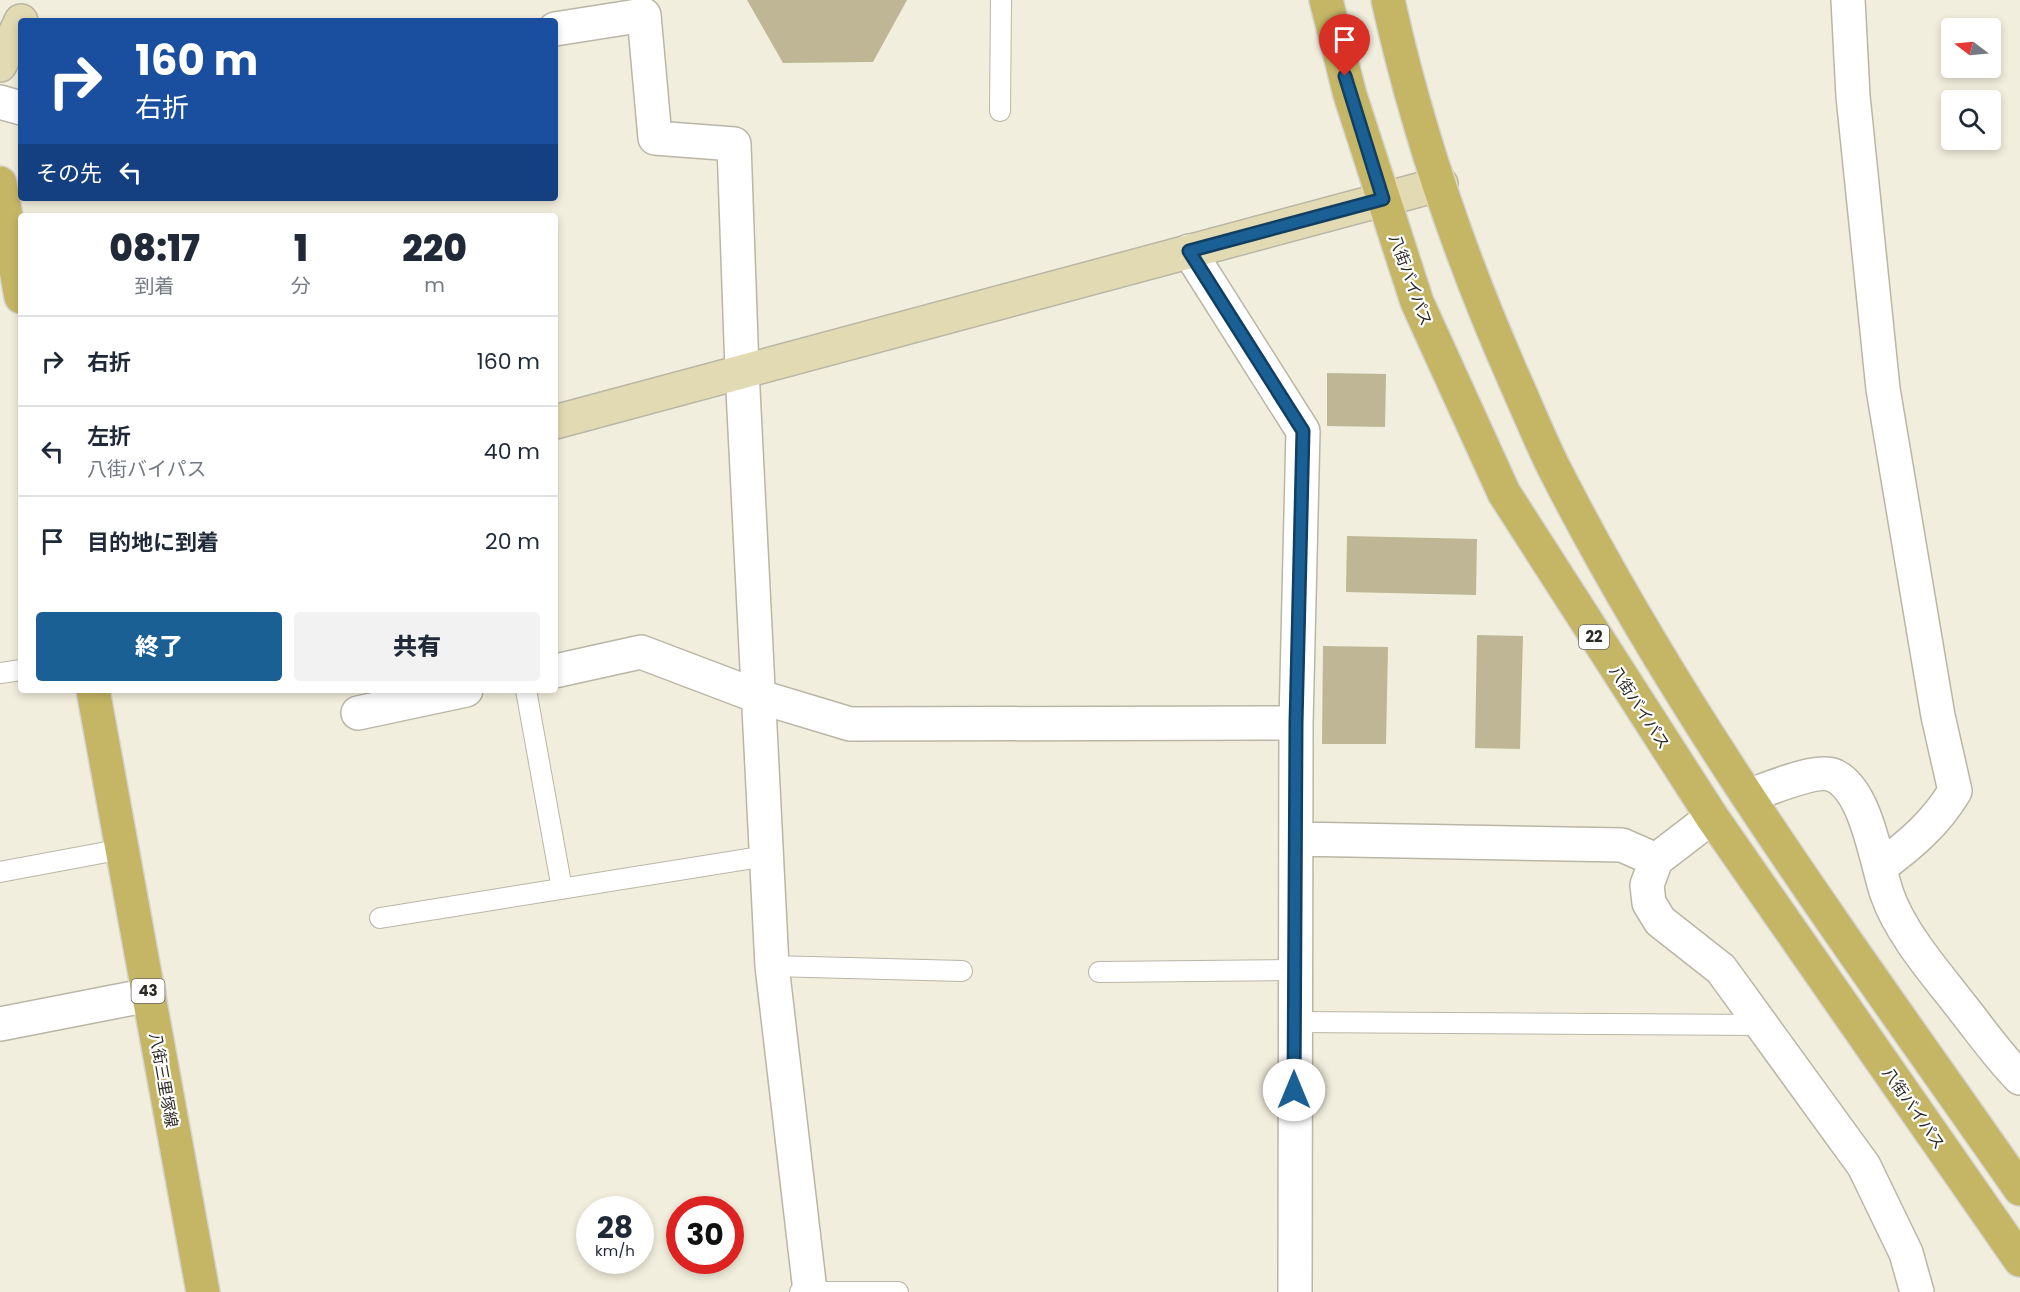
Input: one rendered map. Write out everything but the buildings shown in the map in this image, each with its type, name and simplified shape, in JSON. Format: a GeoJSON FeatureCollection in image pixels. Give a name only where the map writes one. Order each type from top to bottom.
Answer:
{"type":"FeatureCollection","features":[{"type":"Feature","properties":{"kind":"main road","name":"八街バイパス"},"geometry":{"type":"LineString","coordinates":[[1326,0],[1350,95],[1417,302],[1504,493],[1712,817],[2020,1260]]}},
{"type":"Feature","properties":{"kind":"main road"},"geometry":{"type":"LineString","coordinates":[[1388,0],[1405,77],[1477,294],[1553,466],[1640,625],[1748,796],[2020,1189]]}},
{"type":"Feature","properties":{"kind":"main road"},"geometry":{"type":"LineString","coordinates":[[0,183],[18,281]]}},
{"type":"Feature","properties":{"kind":"main road","name":"八街三里塚線"},"geometry":{"type":"LineString","coordinates":[[94,693],[203,1292]]}},
{"type":"Feature","properties":{"kind":"street"},"geometry":{"type":"LineString","coordinates":[[22,18],[31,0]]}},
{"type":"Feature","properties":{"kind":"street"},"geometry":{"type":"LineString","coordinates":[[1848,0],[1853,96],[1883,388],[1938,716],[1955,791],[1942,812],[1911,844],[1880,867]]}},
{"type":"Feature","properties":{"kind":"street"},"geometry":{"type":"LineString","coordinates":[[558,29],[644,15],[655,138],[734,144],[757,696],[772,966],[805,1292]]}},
{"type":"Feature","properties":{"kind":"street"},"geometry":{"type":"LineString","coordinates":[[0,65],[18,27]]}},
{"type":"Feature","properties":{"kind":"street"},"geometry":{"type":"LineString","coordinates":[[0,102],[18,107]]}},
{"type":"Feature","properties":{"kind":"street"},"geometry":{"type":"LineString","coordinates":[[558,421],[1441,184]]}},
{"type":"Feature","properties":{"kind":"street"},"geometry":{"type":"LineString","coordinates":[[1189,251],[1303,431],[1296,723],[1295,1292]]}},
{"type":"Feature","properties":{"kind":"street"},"geometry":{"type":"LineString","coordinates":[[558,670],[641,652],[757,696],[850,724],[1296,723]]}},
{"type":"Feature","properties":{"kind":"street"},"geometry":{"type":"LineString","coordinates":[[358,713],[452,693]]}},
{"type":"Feature","properties":{"kind":"street"},"geometry":{"type":"LineString","coordinates":[[1748,796],[1810,776],[1832,774],[1847,783],[1860,806],[1888,896],[1900,920],[1937,974],[2020,1078]]}},
{"type":"Feature","properties":{"kind":"street"},"geometry":{"type":"LineString","coordinates":[[1712,817],[1656,860],[1647,885],[1649,903],[1660,921],[1721,969],[1864,1166],[1906,1253],[1917,1292]]}},
{"type":"Feature","properties":{"kind":"street"},"geometry":{"type":"LineString","coordinates":[[1296,839],[1622,845],[1656,860]]}},
{"type":"Feature","properties":{"kind":"street"},"geometry":{"type":"LineString","coordinates":[[0,1024],[149,995]]}},
{"type":"Feature","properties":{"kind":"lane"},"geometry":{"type":"LineString","coordinates":[[1000,111],[1001,0]]}},
{"type":"Feature","properties":{"kind":"lane"},"geometry":{"type":"LineString","coordinates":[[0,673],[18,670]]}},
{"type":"Feature","properties":{"kind":"lane"},"geometry":{"type":"LineString","coordinates":[[527,693],[562,889]]}},
{"type":"Feature","properties":{"kind":"lane"},"geometry":{"type":"LineString","coordinates":[[0,872],[123,849]]}},
{"type":"Feature","properties":{"kind":"lane"},"geometry":{"type":"LineString","coordinates":[[380,918],[766,856]]}},
{"type":"Feature","properties":{"kind":"lane"},"geometry":{"type":"LineString","coordinates":[[772,966],[962,971]]}},
{"type":"Feature","properties":{"kind":"lane"},"geometry":{"type":"LineString","coordinates":[[1100,972],[1295,970]]}},
{"type":"Feature","properties":{"kind":"lane"},"geometry":{"type":"LineString","coordinates":[[1294,1022],[1763,1025]]}},
{"type":"Feature","properties":{"kind":"lane"},"geometry":{"type":"LineString","coordinates":[[805,1292],[898,1292]]}},
{"type":"Feature","properties":{"kind":"route"},"geometry":{"type":"LineString","coordinates":[[1294,1090],[1296,723],[1303,431],[1189,251],[1383,199],[1345,76]]}}]}
